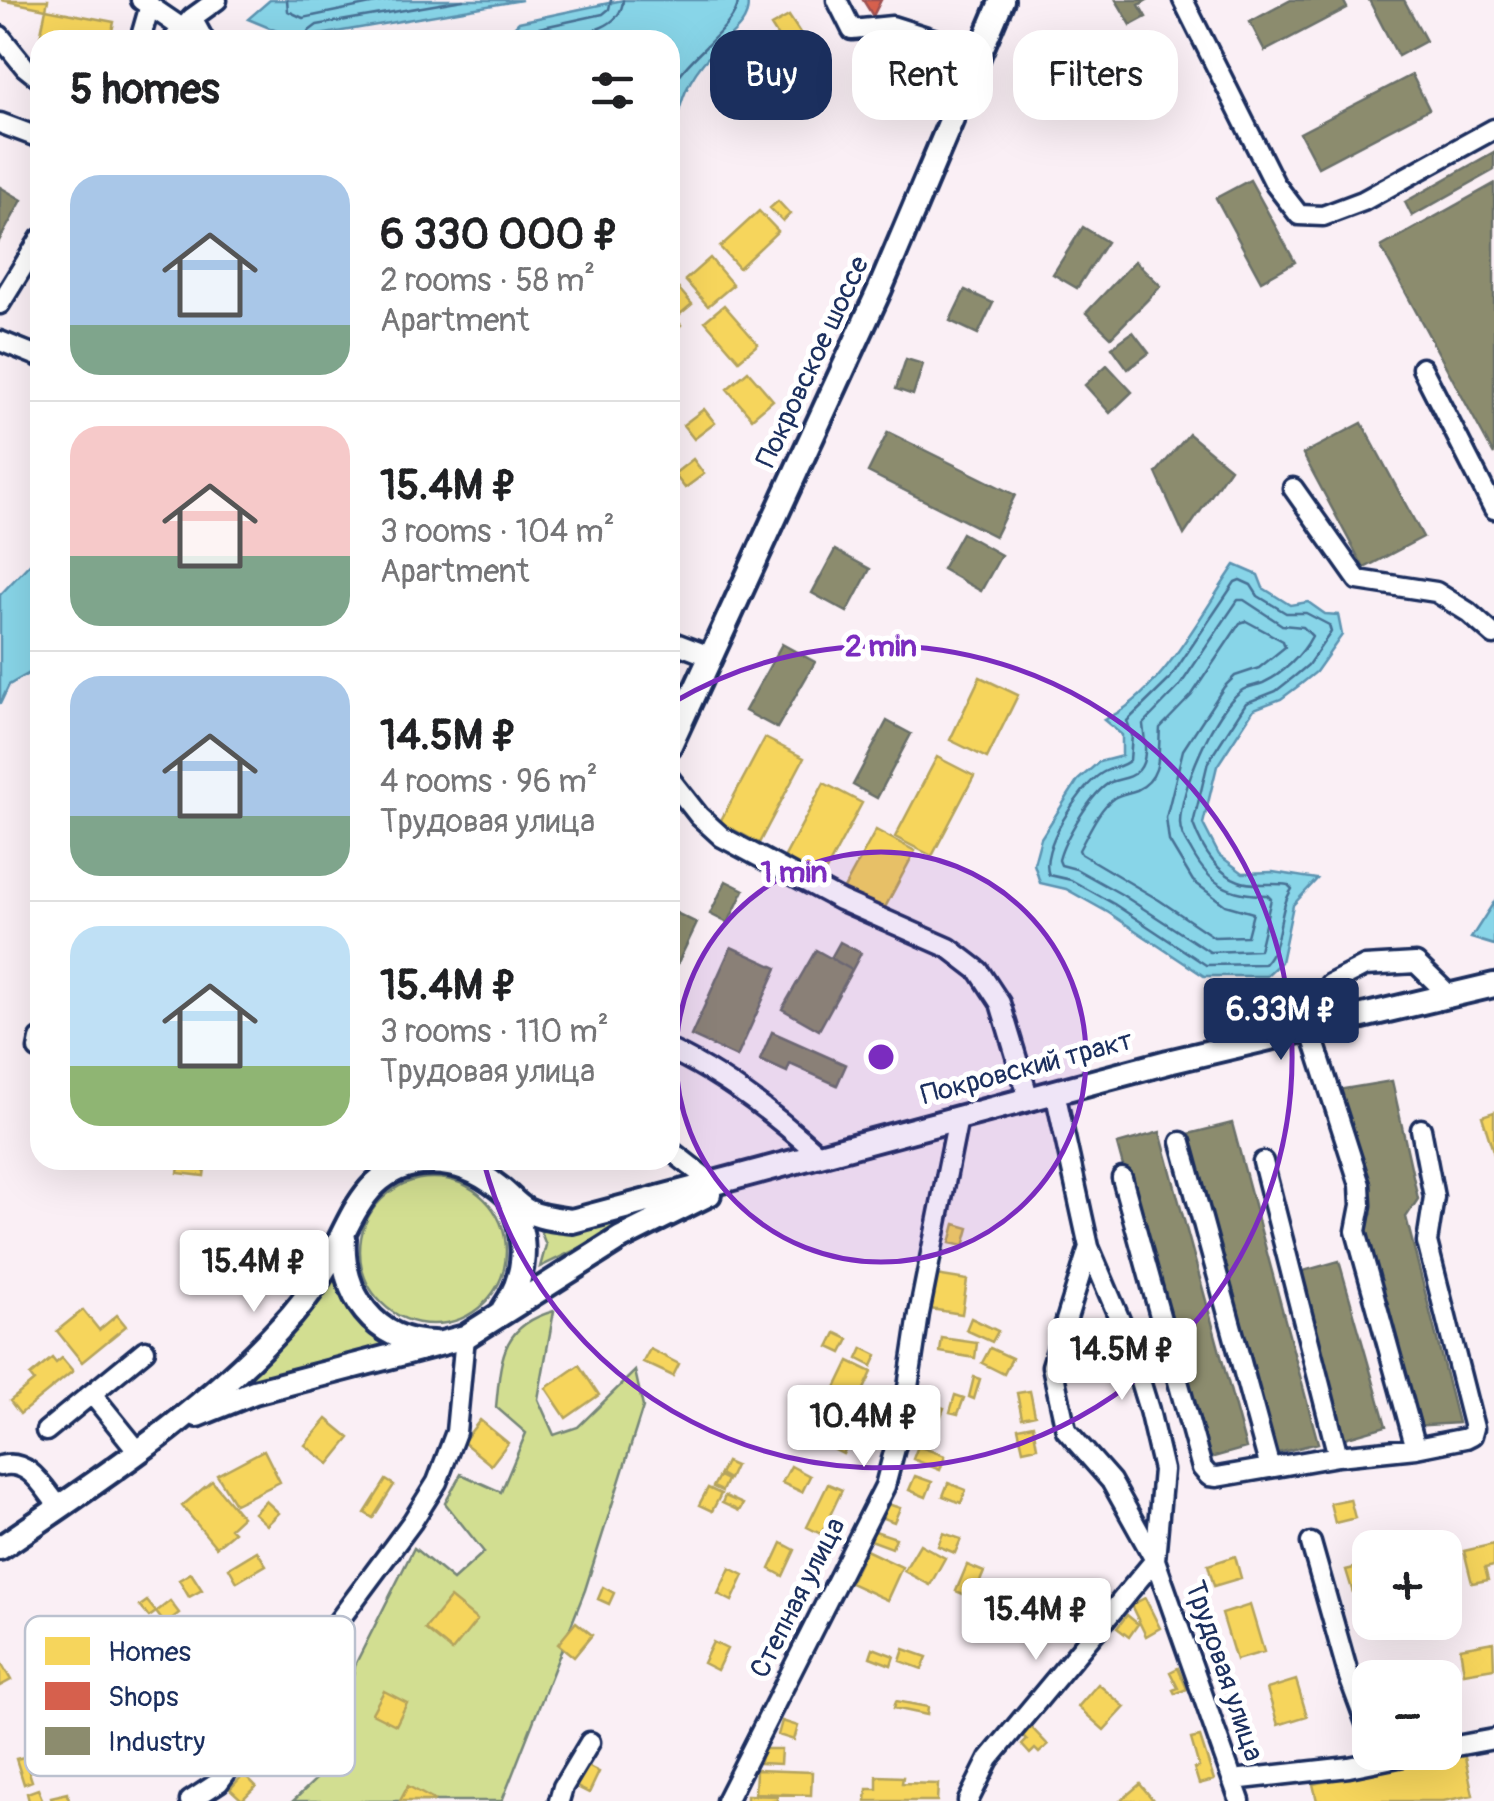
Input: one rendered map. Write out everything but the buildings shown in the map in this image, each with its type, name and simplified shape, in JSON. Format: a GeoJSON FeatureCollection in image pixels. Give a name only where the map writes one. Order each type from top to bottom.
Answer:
{"type":"FeatureCollection","features":[{"type":"Feature","properties":{"kind":"main road","name":"Покровское шоссе"},"geometry":{"type":"LineString","coordinates":[[990,30],[1002,0]]}},
{"type":"Feature","properties":{"kind":"main road","name":"Покровское шоссе"},"geometry":{"type":"LineString","coordinates":[[680,724],[888,273],[952,120]]}},
{"type":"Feature","properties":{"kind":"main road","name":"Покровский тракт"},"geometry":{"type":"LineString","coordinates":[[752,1172],[1055,1092],[1494,985]]}},
{"type":"Feature","properties":{"kind":"main road"},"geometry":{"type":"LineString","coordinates":[[0,1548],[170,1429],[236,1370],[292,1314],[324,1270],[352,1211],[368,1190],[392,1170]]}},
{"type":"Feature","properties":{"kind":"main road"},"geometry":{"type":"LineString","coordinates":[[475,1170],[526,1210],[572,1221],[752,1172]]}},
{"type":"Feature","properties":{"kind":"main road"},"geometry":{"type":"LineString","coordinates":[[495,1170],[520,1220],[524,1244],[514,1294],[497,1317]]}},
{"type":"Feature","properties":{"kind":"main road"},"geometry":{"type":"LineString","coordinates":[[170,1429],[254,1392],[455,1340],[620,1238],[752,1172]]}},
{"type":"Feature","properties":{"kind":"main road"},"geometry":{"type":"LineString","coordinates":[[352,1211],[344,1234],[342,1259],[359,1305],[376,1323],[397,1336],[421,1342],[455,1340]]}},
{"type":"Feature","properties":{"kind":"street"},"geometry":{"type":"LineString","coordinates":[[141,30],[145,3],[183,29],[217,0]]}},
{"type":"Feature","properties":{"kind":"street"},"geometry":{"type":"LineString","coordinates":[[836,0],[852,30],[892,26],[905,30]]}},
{"type":"Feature","properties":{"kind":"street"},"geometry":{"type":"LineString","coordinates":[[1183,0],[1275,184],[1299,215],[1323,216],[1362,201],[1494,128]]}},
{"type":"Feature","properties":{"kind":"street"},"geometry":{"type":"LineString","coordinates":[[0,36],[30,71]]}},
{"type":"Feature","properties":{"kind":"street"},"geometry":{"type":"LineString","coordinates":[[0,123],[30,134]]}},
{"type":"Feature","properties":{"kind":"street"},"geometry":{"type":"LineString","coordinates":[[0,304],[30,255]]}},
{"type":"Feature","properties":{"kind":"street"},"geometry":{"type":"LineString","coordinates":[[0,342],[30,353]]}},
{"type":"Feature","properties":{"kind":"street"},"geometry":{"type":"LineString","coordinates":[[1422,368],[1494,509]]}},
{"type":"Feature","properties":{"kind":"street"},"geometry":{"type":"LineString","coordinates":[[1293,488],[1358,580],[1436,592],[1494,634]]}},
{"type":"Feature","properties":{"kind":"street"},"geometry":{"type":"LineString","coordinates":[[680,645],[712,657]]}},
{"type":"Feature","properties":{"kind":"street"},"geometry":{"type":"LineString","coordinates":[[680,792],[698,816],[722,836],[840,900],[949,948],[978,971],[1000,1003],[1029,1099]]}},
{"type":"Feature","properties":{"kind":"street"},"geometry":{"type":"LineString","coordinates":[[1334,1022],[1330,984],[1365,966],[1416,963],[1450,996]]}},
{"type":"Feature","properties":{"kind":"street"},"geometry":{"type":"LineString","coordinates":[[1310,1029],[1360,1185],[1356,1231],[1416,1448]]}},
{"type":"Feature","properties":{"kind":"street"},"geometry":{"type":"LineString","coordinates":[[680,1056],[738,1090],[818,1154]]}},
{"type":"Feature","properties":{"kind":"street","name":"Трудовая улица"},"geometry":{"type":"LineString","coordinates":[[1055,1092],[1089,1247],[1125,1332],[1163,1470],[1155,1560]]}},
{"type":"Feature","properties":{"kind":"street","name":"Степная улица"},"geometry":{"type":"LineString","coordinates":[[726,1801],[884,1486],[904,1414],[958,1118]]}},
{"type":"Feature","properties":{"kind":"street"},"geometry":{"type":"LineString","coordinates":[[1122,1178],[1202,1468],[1209,1476],[1217,1478],[1338,1456],[1416,1448],[1472,1436],[1474,1428],[1427,1242],[1434,1197],[1421,1128]]}},
{"type":"Feature","properties":{"kind":"street"},"geometry":{"type":"LineString","coordinates":[[1181,1142],[1270,1468]]}},
{"type":"Feature","properties":{"kind":"street"},"geometry":{"type":"LineString","coordinates":[[680,1158],[711,1182]]}},
{"type":"Feature","properties":{"kind":"street"},"geometry":{"type":"LineString","coordinates":[[1263,1162],[1338,1456]]}},
{"type":"Feature","properties":{"kind":"street","name":"Трудовая улица"},"geometry":{"type":"LineString","coordinates":[[1089,1247],[1052,1366],[1066,1430],[1111,1481],[1155,1560],[1240,1801]]}},
{"type":"Feature","properties":{"kind":"street"},"geometry":{"type":"LineString","coordinates":[[342,1616],[437,1482],[456,1432],[455,1340]]}},
{"type":"Feature","properties":{"kind":"street"},"geometry":{"type":"LineString","coordinates":[[46,1431],[145,1350]]}},
{"type":"Feature","properties":{"kind":"street"},"geometry":{"type":"LineString","coordinates":[[92,1394],[138,1451]]}},
{"type":"Feature","properties":{"kind":"street"},"geometry":{"type":"LineString","coordinates":[[0,1466],[18,1464],[29,1470],[60,1507]]}},
{"type":"Feature","properties":{"kind":"street"},"geometry":{"type":"LineString","coordinates":[[1312,1542],[1352,1684]]}},
{"type":"Feature","properties":{"kind":"street"},"geometry":{"type":"LineString","coordinates":[[968,1801],[989,1759],[1155,1560]]}},
{"type":"Feature","properties":{"kind":"street"},"geometry":{"type":"LineString","coordinates":[[1462,1745],[1494,1739]]}},
{"type":"Feature","properties":{"kind":"street"},"geometry":{"type":"LineString","coordinates":[[559,1801],[590,1742]]}},
{"type":"Feature","properties":{"kind":"street"},"geometry":{"type":"LineString","coordinates":[[1233,1780],[1352,1761]]}},
{"type":"Feature","properties":{"kind":"street"},"geometry":{"type":"LineString","coordinates":[[190,1801],[223,1776]]}},
{"type":"Feature","properties":{"kind":"green space"},"geometry":{"type":"Polygon","coordinates":[[[433,1178],[461,1184],[485,1199],[500,1223],[506,1251],[500,1279],[485,1303],[461,1318],[433,1324],[405,1318],[381,1303],[366,1279],[360,1251],[366,1223],[381,1199],[405,1184],[433,1178]]]}},
{"type":"Feature","properties":{"kind":"green space"},"geometry":{"type":"Polygon","coordinates":[[[656,1211],[540,1267],[546,1245],[539,1227],[656,1211]]]}},
{"type":"Feature","properties":{"kind":"green space"},"geometry":{"type":"Polygon","coordinates":[[[331,1259],[400,1345],[225,1393],[331,1259]]]}},
{"type":"Feature","properties":{"kind":"green space"},"geometry":{"type":"Polygon","coordinates":[[[554,1311],[538,1399],[554,1435],[578,1427],[635,1371],[643,1407],[585,1590],[502,1801],[293,1801],[319,1776],[355,1776],[355,1665],[414,1548],[453,1580],[484,1552],[445,1503],[461,1474],[501,1492],[526,1433],[496,1407],[502,1359],[513,1335],[536,1317],[554,1311]]]}},
{"type":"Feature","properties":{"kind":"water"},"geometry":{"type":"Polygon","coordinates":[[[270,0],[522,0],[348,30],[274,30],[248,19],[270,0]]]}},
{"type":"Feature","properties":{"kind":"water"},"geometry":{"type":"Polygon","coordinates":[[[623,0],[747,0],[748,9],[736,30],[710,30],[710,55],[688,87],[680,108],[680,30],[511,30],[519,22],[623,0]]]}},
{"type":"Feature","properties":{"kind":"water"},"geometry":{"type":"Polygon","coordinates":[[[30,564],[30,673],[9,685],[0,704],[0,595],[30,564]]]}},
{"type":"Feature","properties":{"kind":"water"},"geometry":{"type":"Polygon","coordinates":[[[1235,565],[1258,575],[1263,588],[1290,605],[1308,602],[1325,614],[1338,615],[1342,635],[1316,672],[1281,699],[1254,709],[1217,766],[1203,824],[1219,855],[1243,873],[1273,872],[1317,879],[1293,905],[1281,962],[1266,976],[1204,976],[1109,913],[1066,889],[1040,883],[1034,864],[1041,838],[1078,780],[1099,762],[1122,756],[1122,735],[1104,720],[1125,708],[1161,673],[1235,565]]]}},
{"type":"Feature","properties":{"kind":"water"},"geometry":{"type":"Polygon","coordinates":[[[1494,902],[1494,945],[1471,938],[1494,902]]]}}]}
